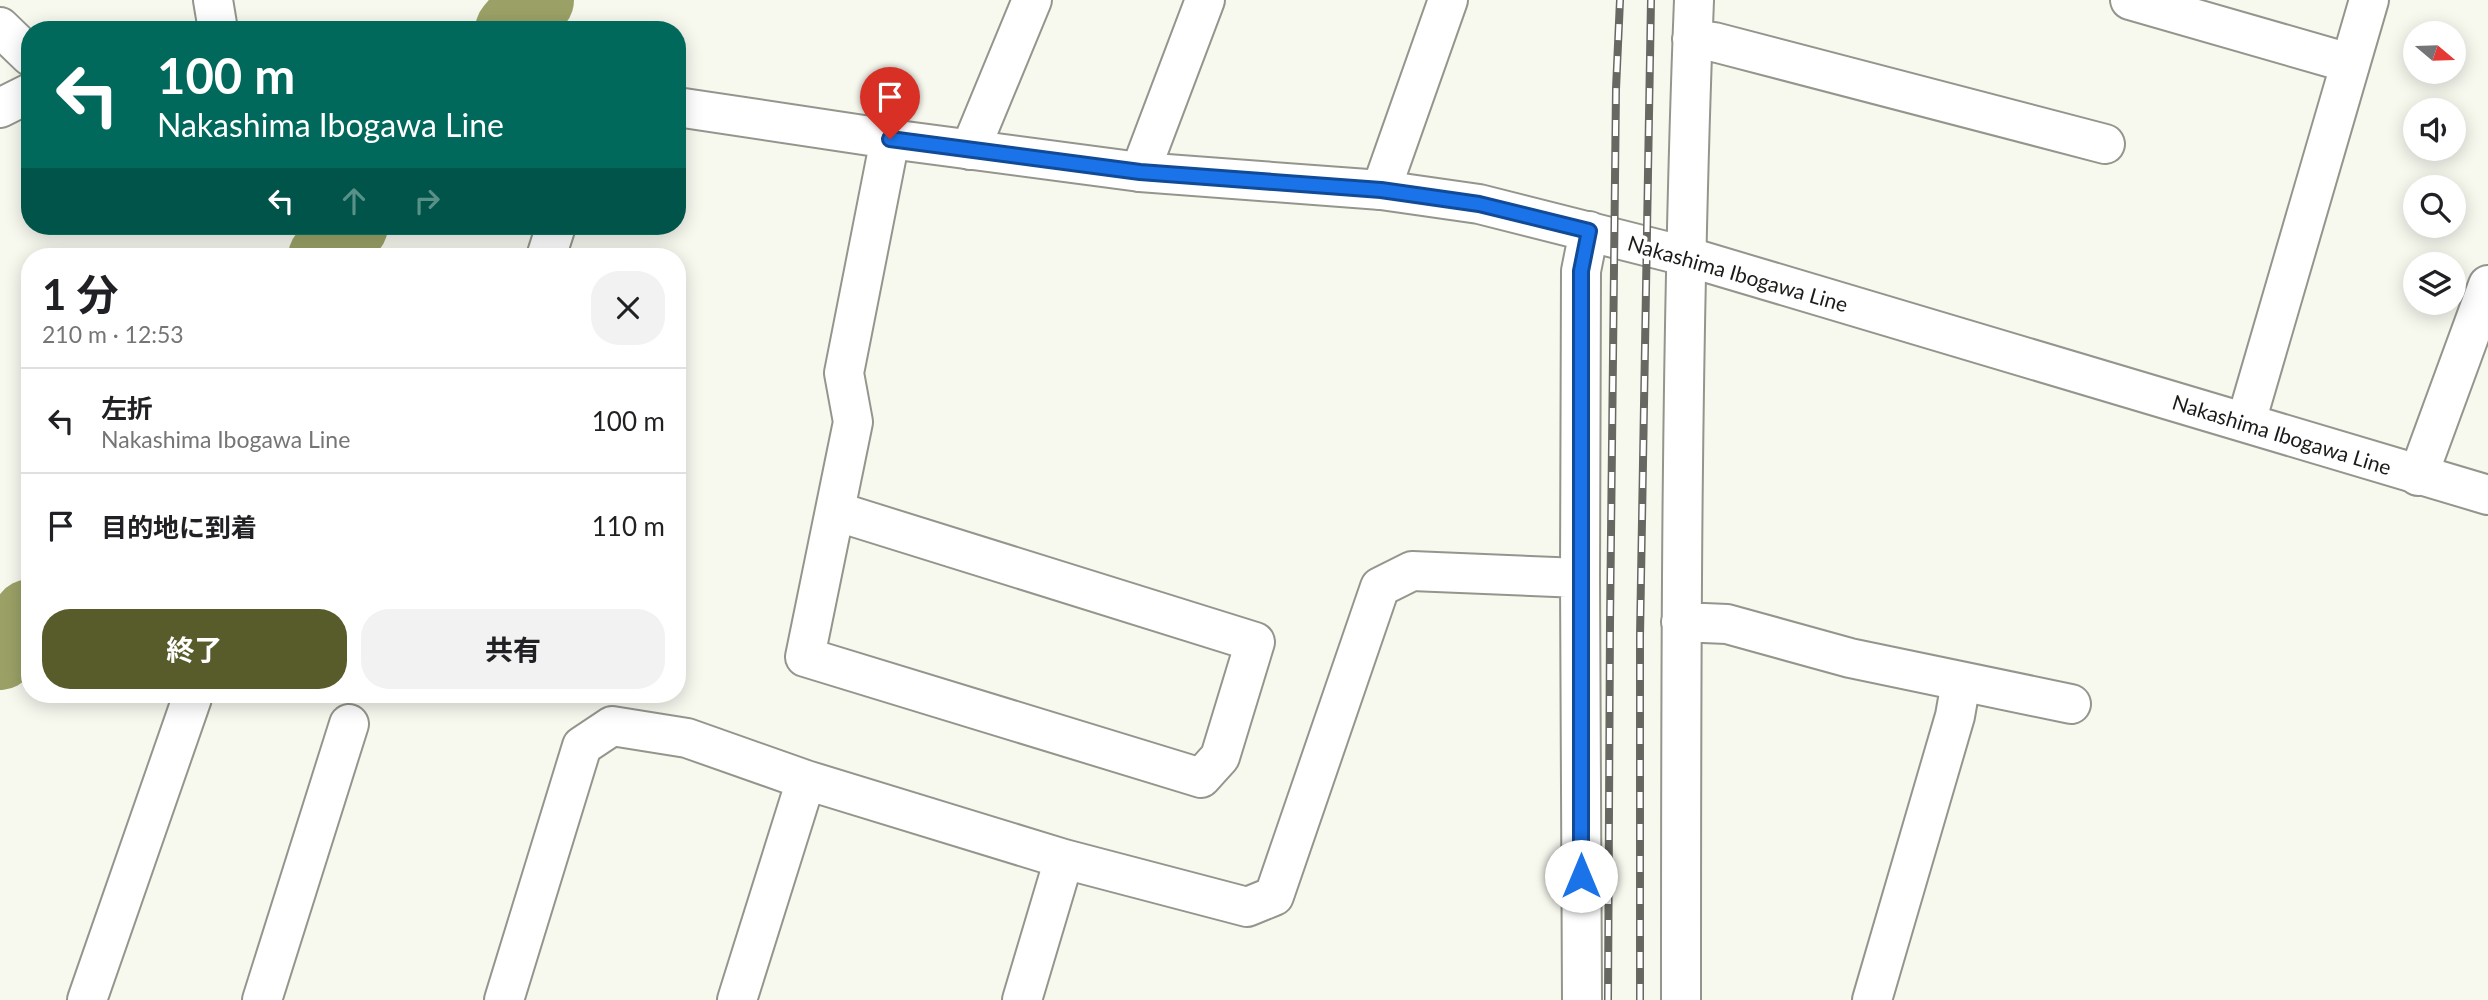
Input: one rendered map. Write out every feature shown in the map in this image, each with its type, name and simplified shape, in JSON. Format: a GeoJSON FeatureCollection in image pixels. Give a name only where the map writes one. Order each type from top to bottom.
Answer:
{"type":"FeatureCollection","features":[{"type":"Feature","properties":{"kind":"street"},"geometry":{"type":"LineString","coordinates":[[213,0],[216,21]]}},
{"type":"Feature","properties":{"kind":"street"},"geometry":{"type":"LineString","coordinates":[[970,150],[1032,0]]}},
{"type":"Feature","properties":{"kind":"street"},"geometry":{"type":"LineString","coordinates":[[1140,172],[1205,0]]}},
{"type":"Feature","properties":{"kind":"street"},"geometry":{"type":"LineString","coordinates":[[1381,190],[1448,0]]}},
{"type":"Feature","properties":{"kind":"street"},"geometry":{"type":"LineString","coordinates":[[1681,1000],[1685,256],[1694,0]]}},
{"type":"Feature","properties":{"kind":"street"},"geometry":{"type":"LineString","coordinates":[[2130,0],[2350,63]]}},
{"type":"Feature","properties":{"kind":"street"},"geometry":{"type":"LineString","coordinates":[[2246,422],[2370,0]]}},
{"type":"Feature","properties":{"kind":"street"},"geometry":{"type":"LineString","coordinates":[[0,27],[21,47]]}},
{"type":"Feature","properties":{"kind":"street"},"geometry":{"type":"LineString","coordinates":[[1692,39],[1714,42],[2105,144]]}},
{"type":"Feature","properties":{"kind":"street"},"geometry":{"type":"LineString","coordinates":[[0,108],[21,98]]}},
{"type":"Feature","properties":{"kind":"street","name":"Nakashima Ibogawa Line"},"geometry":{"type":"LineString","coordinates":[[686,108],[1140,172],[1381,190],[1479,204],[1685,256],[2488,495]]}},
{"type":"Feature","properties":{"kind":"street"},"geometry":{"type":"LineString","coordinates":[[835,511],[1255,642],[1220,757],[1201,778],[805,657],[853,422],[844,373],[890,139]]}},
{"type":"Feature","properties":{"kind":"street"},"geometry":{"type":"LineString","coordinates":[[1582,1000],[1581,271],[1589,231]]}},
{"type":"Feature","properties":{"kind":"street"},"geometry":{"type":"LineString","coordinates":[[2418,476],[2488,285]]}},
{"type":"Feature","properties":{"kind":"street"},"geometry":{"type":"LineString","coordinates":[[504,1000],[582,746],[612,726],[687,738],[806,780],[1064,859],[1247,906],[1274,896],[1380,587],[1412,572],[1580,579]]}},
{"type":"Feature","properties":{"kind":"street"},"geometry":{"type":"LineString","coordinates":[[1681,622],[1727,624],[1850,658],[2071,704]]}},
{"type":"Feature","properties":{"kind":"street"},"geometry":{"type":"LineString","coordinates":[[1872,1000],[1955,716],[1961,682]]}},
{"type":"Feature","properties":{"kind":"street"},"geometry":{"type":"LineString","coordinates":[[87,1000],[190,703]]}},
{"type":"Feature","properties":{"kind":"street"},"geometry":{"type":"LineString","coordinates":[[262,1000],[349,724]]}},
{"type":"Feature","properties":{"kind":"street"},"geometry":{"type":"LineString","coordinates":[[737,1000],[806,780]]}},
{"type":"Feature","properties":{"kind":"street"},"geometry":{"type":"LineString","coordinates":[[1022,1000],[1064,859]]}},
{"type":"Feature","properties":{"kind":"waterway"},"geometry":{"type":"LineString","coordinates":[[520,21],[537,0]]}},
{"type":"Feature","properties":{"kind":"waterway"},"geometry":{"type":"LineString","coordinates":[[333,248],[343,235]]}},
{"type":"Feature","properties":{"kind":"waterway"},"geometry":{"type":"LineString","coordinates":[[0,653],[21,627]]}},
{"type":"Feature","properties":{"kind":"railway"},"geometry":{"type":"LineString","coordinates":[[1608,1000],[1616,89],[1620,0]]}},
{"type":"Feature","properties":{"kind":"railway"},"geometry":{"type":"LineString","coordinates":[[1640,1000],[1640,636],[1651,0]]}},
{"type":"Feature","properties":{"kind":"route"},"geometry":{"type":"LineString","coordinates":[[890,139],[1140,172],[1381,190],[1479,204],[1589,231],[1581,271],[1581,876]]}}]}
